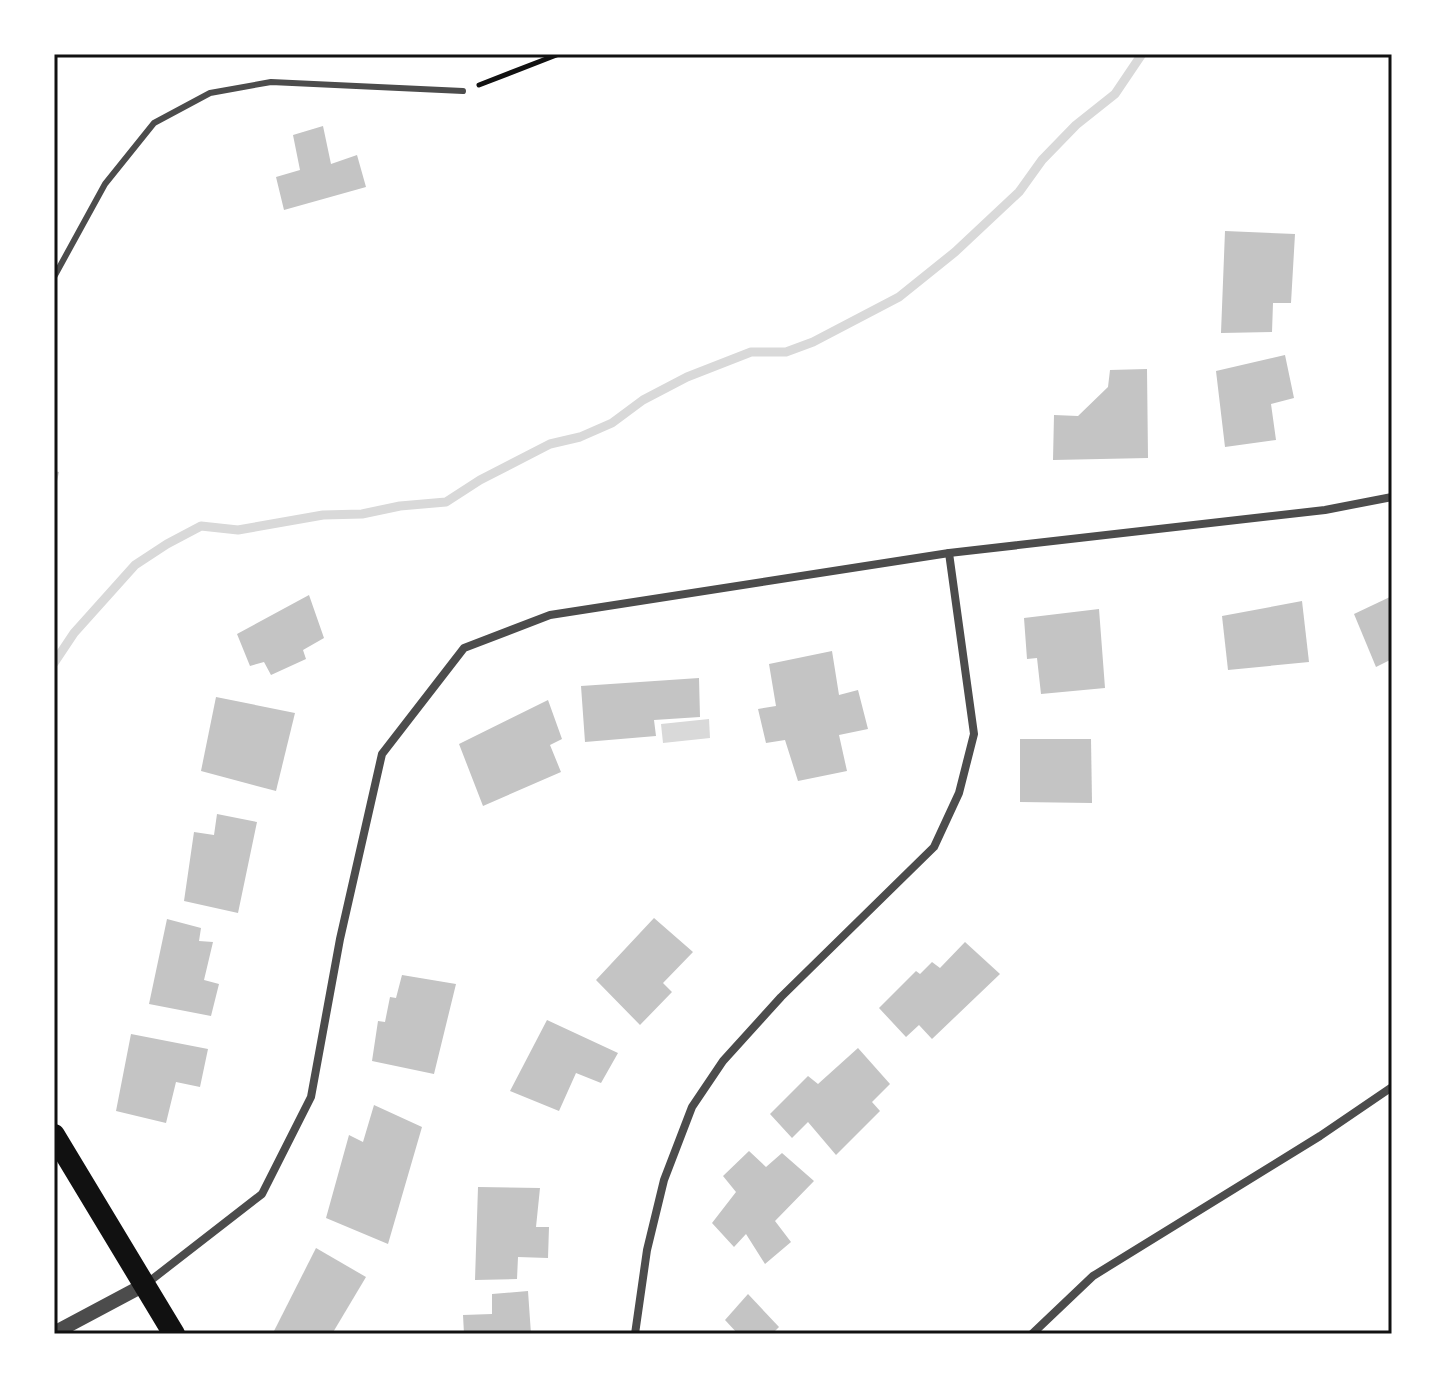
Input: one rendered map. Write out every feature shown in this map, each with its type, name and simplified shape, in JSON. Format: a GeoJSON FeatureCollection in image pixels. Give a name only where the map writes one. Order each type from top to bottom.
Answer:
{"type":"FeatureCollection","features":[{"type":"Feature","properties":{"kind":"highway"},"geometry":{"type":"LineString","coordinates":[[54,1135],[174,1334]]}},
{"type":"Feature","properties":{"kind":"street"},"geometry":{"type":"LineString","coordinates":[[54,1333],[146,1284],[262,1194],[311,1097],[340,939],[382,754],[464,648],[550,615],[949,553],[1325,510],[1392,497]]}},
{"type":"Feature","properties":{"kind":"street"},"geometry":{"type":"LineString","coordinates":[[635,1334],[647,1250],[664,1180],[692,1107],[723,1061],[781,997],[934,847],[959,793],[974,734],[949,553]]}},
{"type":"Feature","properties":{"kind":"street"},"geometry":{"type":"LineString","coordinates":[[1032,1334],[1093,1276],[1320,1136],[1392,1087]]}},
{"type":"Feature","properties":{"kind":"lane"},"geometry":{"type":"LineString","coordinates":[[54,277],[105,184],[154,123],[210,93],[271,82],[463,91]]}},
{"type":"Feature","properties":{"kind":"path"},"geometry":{"type":"LineString","coordinates":[[463,91],[559,54]]}},
{"type":"Feature","properties":{"kind":"shaded area"},"geometry":{"type":"Polygon","coordinates":[[[709,719],[710,738],[663,743],[661,724],[709,719]]]}},
{"type":"Feature","properties":{"kind":"building"},"geometry":{"type":"Polygon","coordinates":[[[323,126],[331,164],[357,155],[366,187],[284,210],[276,177],[300,170],[293,135],[323,126]]]}},
{"type":"Feature","properties":{"kind":"building"},"geometry":{"type":"Polygon","coordinates":[[[1225,231],[1295,234],[1291,303],[1273,303],[1272,332],[1221,333],[1225,231]]]}},
{"type":"Feature","properties":{"kind":"building"},"geometry":{"type":"Polygon","coordinates":[[[1285,355],[1294,398],[1271,404],[1276,440],[1225,447],[1216,371],[1285,355]]]}},
{"type":"Feature","properties":{"kind":"building"},"geometry":{"type":"Polygon","coordinates":[[[1147,369],[1148,458],[1053,460],[1054,415],[1078,416],[1108,387],[1110,370],[1147,369]]]}},
{"type":"Feature","properties":{"kind":"building"},"geometry":{"type":"Polygon","coordinates":[[[54,471],[59,472],[55,490],[54,490],[54,471]]]}},
{"type":"Feature","properties":{"kind":"building"},"geometry":{"type":"Polygon","coordinates":[[[309,595],[324,638],[303,650],[306,659],[271,675],[264,662],[250,666],[237,634],[309,595]]]}},
{"type":"Feature","properties":{"kind":"building"},"geometry":{"type":"Polygon","coordinates":[[[1392,596],[1392,659],[1376,667],[1354,614],[1392,596]]]}},
{"type":"Feature","properties":{"kind":"building"},"geometry":{"type":"Polygon","coordinates":[[[1302,601],[1309,662],[1228,670],[1222,616],[1302,601]]]}},
{"type":"Feature","properties":{"kind":"building"},"geometry":{"type":"Polygon","coordinates":[[[1099,609],[1105,688],[1041,694],[1037,658],[1027,659],[1024,618],[1099,609]]]}},
{"type":"Feature","properties":{"kind":"building"},"geometry":{"type":"Polygon","coordinates":[[[832,651],[839,695],[858,690],[868,729],[839,735],[847,771],[798,781],[785,740],[766,743],[758,709],[776,706],[769,664],[832,651]]]}},
{"type":"Feature","properties":{"kind":"building"},"geometry":{"type":"Polygon","coordinates":[[[699,678],[700,717],[654,720],[656,736],[585,742],[581,686],[699,678]]]}},
{"type":"Feature","properties":{"kind":"building"},"geometry":{"type":"Polygon","coordinates":[[[216,697],[295,713],[276,791],[201,771],[216,697]]]}},
{"type":"Feature","properties":{"kind":"building"},"geometry":{"type":"Polygon","coordinates":[[[548,700],[562,739],[550,745],[561,772],[483,806],[459,744],[548,700]]]}},
{"type":"Feature","properties":{"kind":"building"},"geometry":{"type":"Polygon","coordinates":[[[1020,739],[1091,739],[1092,803],[1020,802],[1020,739]]]}},
{"type":"Feature","properties":{"kind":"building"},"geometry":{"type":"Polygon","coordinates":[[[217,814],[257,822],[238,913],[184,901],[194,832],[214,835],[217,814]]]}},
{"type":"Feature","properties":{"kind":"building"},"geometry":{"type":"Polygon","coordinates":[[[654,918],[693,952],[663,983],[672,992],[640,1025],[596,980],[654,918]]]}},
{"type":"Feature","properties":{"kind":"building"},"geometry":{"type":"Polygon","coordinates":[[[167,919],[201,928],[199,941],[213,942],[204,980],[219,984],[211,1016],[149,1004],[167,919]]]}},
{"type":"Feature","properties":{"kind":"building"},"geometry":{"type":"Polygon","coordinates":[[[965,942],[1000,974],[932,1039],[919,1025],[906,1037],[879,1008],[916,971],[920,974],[932,962],[940,968],[965,942]]]}},
{"type":"Feature","properties":{"kind":"building"},"geometry":{"type":"Polygon","coordinates":[[[402,975],[456,984],[434,1074],[372,1061],[378,1021],[385,1022],[390,997],[396,998],[402,975]]]}},
{"type":"Feature","properties":{"kind":"building"},"geometry":{"type":"Polygon","coordinates":[[[547,1020],[618,1053],[601,1083],[576,1073],[559,1111],[510,1091],[547,1020]]]}},
{"type":"Feature","properties":{"kind":"building"},"geometry":{"type":"Polygon","coordinates":[[[131,1034],[208,1049],[200,1087],[176,1082],[166,1123],[116,1111],[131,1034]]]}},
{"type":"Feature","properties":{"kind":"building"},"geometry":{"type":"Polygon","coordinates":[[[858,1048],[890,1084],[872,1102],[880,1111],[836,1155],[808,1122],[792,1138],[770,1114],[808,1076],[818,1084],[858,1048]]]}},
{"type":"Feature","properties":{"kind":"building"},"geometry":{"type":"Polygon","coordinates":[[[374,1105],[422,1127],[388,1244],[326,1218],[349,1135],[363,1142],[374,1105]]]}},
{"type":"Feature","properties":{"kind":"building"},"geometry":{"type":"Polygon","coordinates":[[[749,1151],[766,1167],[782,1153],[814,1181],[775,1221],[791,1242],[765,1264],[746,1234],[734,1247],[712,1223],[736,1192],[723,1176],[749,1151]]]}},
{"type":"Feature","properties":{"kind":"building"},"geometry":{"type":"Polygon","coordinates":[[[478,1187],[540,1188],[536,1227],[549,1227],[548,1258],[518,1257],[517,1279],[475,1280],[478,1187]]]}},
{"type":"Feature","properties":{"kind":"building"},"geometry":{"type":"Polygon","coordinates":[[[316,1248],[366,1277],[332,1334],[275,1334],[273,1333],[316,1248]]]}},
{"type":"Feature","properties":{"kind":"building"},"geometry":{"type":"Polygon","coordinates":[[[528,1291],[531,1334],[464,1334],[463,1315],[492,1314],[492,1294],[528,1291]]]}},
{"type":"Feature","properties":{"kind":"building"},"geometry":{"type":"Polygon","coordinates":[[[748,1294],[779,1327],[772,1334],[738,1334],[725,1320],[748,1294]]]}},
{"type":"Feature","properties":{"kind":"waterway"},"geometry":{"type":"LineString","coordinates":[[54,663],[74,633],[135,565],[201,526],[238,530],[323,515],[362,514],[400,506],[446,502],[480,480],[550,444],[580,437],[612,423],[643,400],[687,377],[751,352],[786,352],[813,342],[899,297],[955,252],[1019,192],[1042,160],[1076,125],[1115,94],[1142,54]]}}]}
